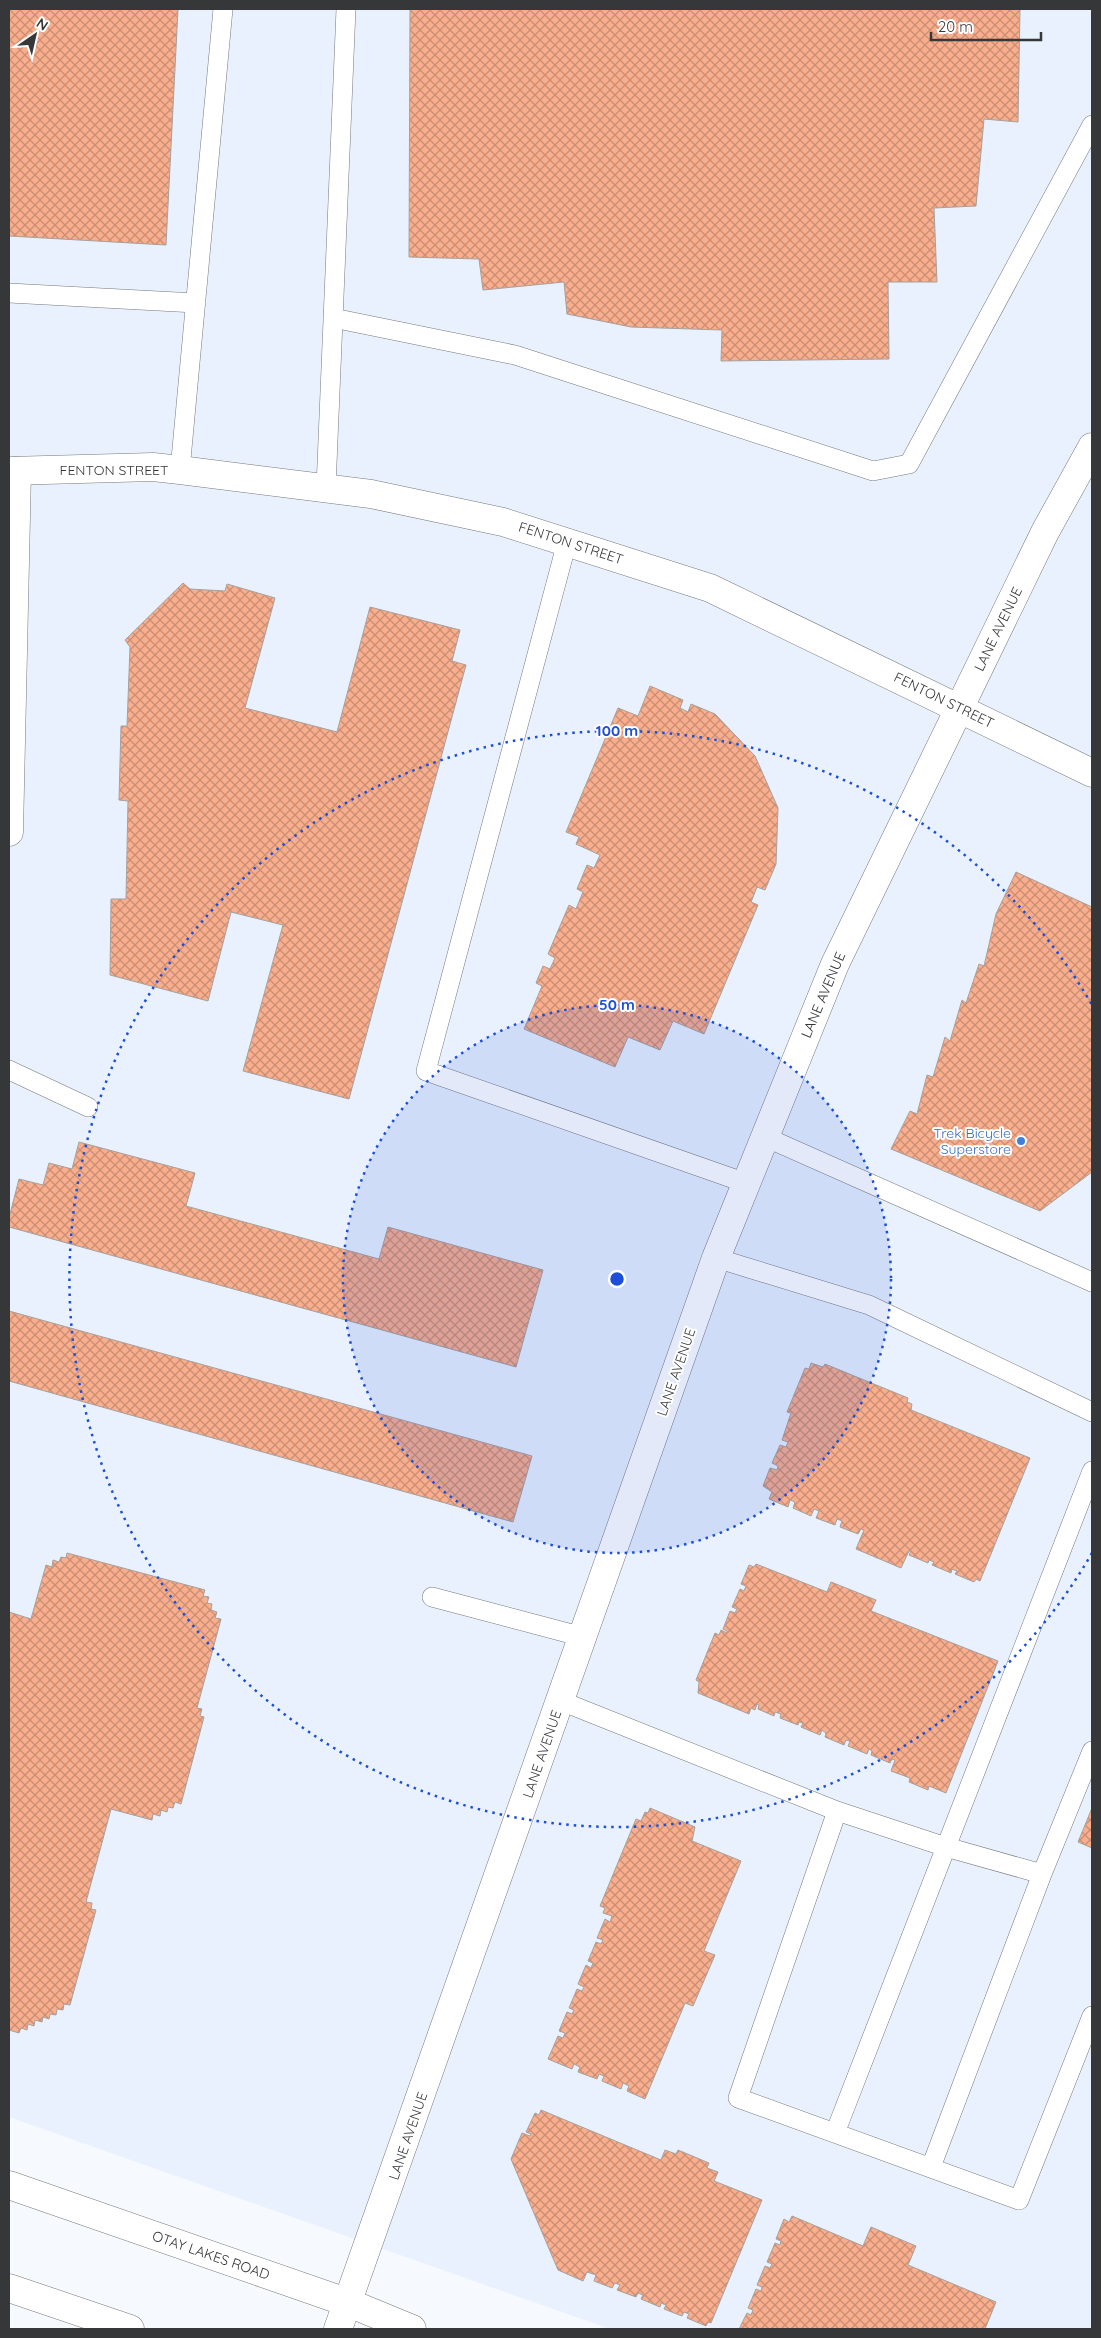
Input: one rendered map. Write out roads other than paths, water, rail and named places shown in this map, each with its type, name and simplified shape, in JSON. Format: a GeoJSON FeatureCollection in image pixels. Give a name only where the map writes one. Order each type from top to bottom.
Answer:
{"type":"FeatureCollection","features":[{"type":"Feature","properties":{"kind":"main road","name":"LANE AVENUE"},"geometry":{"type":"LineString","coordinates":[[338,2329],[349,2303],[716,1258],[746,1183],[834,964],[1045,532],[1092,447]]}},
{"type":"Feature","properties":{"kind":"main road","name":"FENTON STREET"},"geometry":{"type":"LineString","coordinates":[[13,471],[153,467],[371,494],[503,522],[710,588],[1092,773]]}},
{"type":"Feature","properties":{"kind":"main road"},"geometry":{"type":"LineString","coordinates":[[9,832],[13,471]]}},
{"type":"Feature","properties":{"kind":"main road","name":"OTAY LAKES ROAD"},"geometry":{"type":"LineString","coordinates":[[9,2185],[349,2303],[412,2329]]}},
{"type":"Feature","properties":{"kind":"main road"},"geometry":{"type":"LineString","coordinates":[[9,2288],[121,2328]]}},
{"type":"Feature","properties":{"kind":"lane"},"geometry":{"type":"LineString","coordinates":[[180,470],[224,9]]}},
{"type":"Feature","properties":{"kind":"lane"},"geometry":{"type":"LineString","coordinates":[[326,488],[346,9]]}},
{"type":"Feature","properties":{"kind":"lane"},"geometry":{"type":"LineString","coordinates":[[333,318],[515,356],[873,471],[910,464],[1092,125]]}},
{"type":"Feature","properties":{"kind":"lane"},"geometry":{"type":"LineString","coordinates":[[9,294],[196,303]]}},
{"type":"Feature","properties":{"kind":"lane"},"geometry":{"type":"LineString","coordinates":[[567,542],[426,1071],[746,1183]]}},
{"type":"Feature","properties":{"kind":"lane"},"geometry":{"type":"LineString","coordinates":[[9,1070],[88,1107]]}},
{"type":"Feature","properties":{"kind":"lane"},"geometry":{"type":"LineString","coordinates":[[765,1137],[1092,1282]]}},
{"type":"Feature","properties":{"kind":"lane"},"geometry":{"type":"LineString","coordinates":[[716,1258],[869,1306],[1092,1412]]}},
{"type":"Feature","properties":{"kind":"lane"},"geometry":{"type":"LineString","coordinates":[[835,2133],[1092,1472]]}},
{"type":"Feature","properties":{"kind":"lane"},"geometry":{"type":"LineString","coordinates":[[432,1598],[583,1637]]}},
{"type":"Feature","properties":{"kind":"lane"},"geometry":{"type":"LineString","coordinates":[[561,1701],[837,1812],[946,1847],[1042,1874]]}},
{"type":"Feature","properties":{"kind":"lane"},"geometry":{"type":"LineString","coordinates":[[931,2167],[1042,1874],[1092,1751]]}},
{"type":"Feature","properties":{"kind":"lane"},"geometry":{"type":"LineString","coordinates":[[837,1812],[738,2098],[1019,2200],[1092,2016]]}},
{"type":"Feature","properties":{"kind":"place","name":"Trek Bicycle Superstore"},"geometry":{"type":"Point","coordinates":[1021,1141]}}]}
